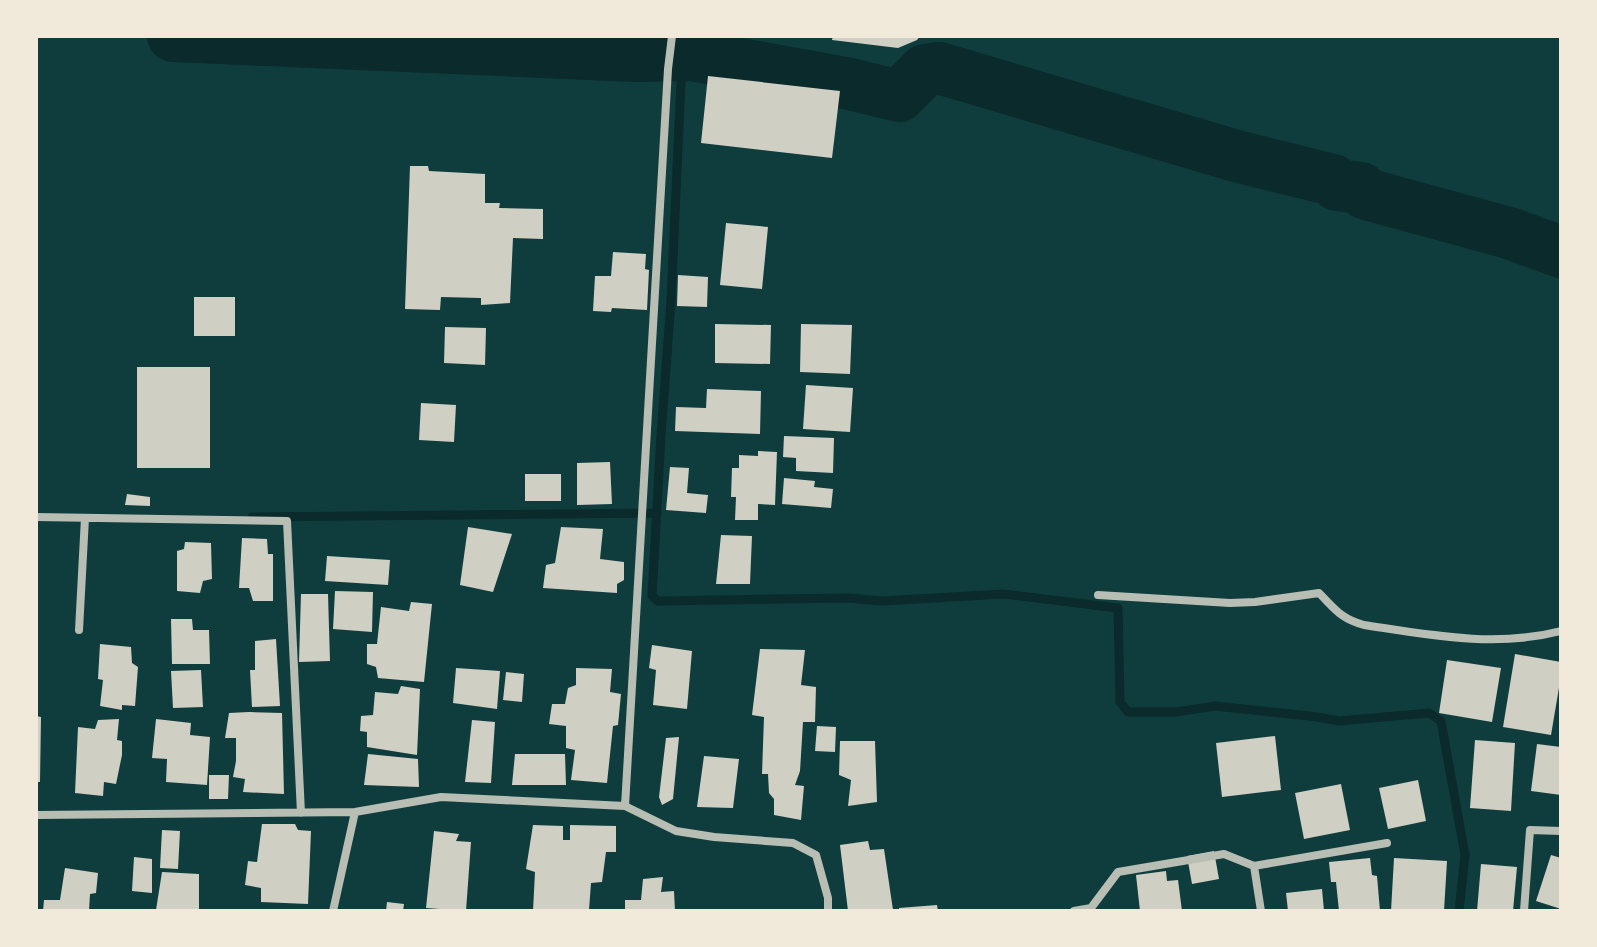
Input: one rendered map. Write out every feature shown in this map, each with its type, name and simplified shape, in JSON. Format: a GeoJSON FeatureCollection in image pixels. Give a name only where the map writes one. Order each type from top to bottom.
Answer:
{"type":"FeatureCollection","features":[{"type":"Feature","properties":{"kind":"street"},"geometry":{"type":"LineString","coordinates":[[625,806],[672,37]]}},
{"type":"Feature","properties":{"kind":"street"},"geometry":{"type":"LineString","coordinates":[[36,517],[287,521],[301,813]]}},
{"type":"Feature","properties":{"kind":"street"},"geometry":{"type":"LineString","coordinates":[[79,630],[85,518]]}},
{"type":"Feature","properties":{"kind":"street"},"geometry":{"type":"LineString","coordinates":[[1098,595],[1230,603],[1319,593],[1340,615],[1364,625],[1464,639],[1534,638],[1561,631]]}},
{"type":"Feature","properties":{"kind":"street"},"geometry":{"type":"LineString","coordinates":[[36,815],[355,812],[441,797],[625,806],[676,831],[793,843],[805,849],[816,855],[828,898],[828,911]]}},
{"type":"Feature","properties":{"kind":"street"},"geometry":{"type":"LineString","coordinates":[[333,911],[355,812]]}},
{"type":"Feature","properties":{"kind":"street"},"geometry":{"type":"LineString","coordinates":[[1524,911],[1530,830],[1561,831]]}},
{"type":"Feature","properties":{"kind":"street"},"geometry":{"type":"LineString","coordinates":[[1074,911],[1091,908],[1118,872],[1224,854],[1254,866],[1387,843]]}},
{"type":"Feature","properties":{"kind":"street"},"geometry":{"type":"LineString","coordinates":[[1254,866],[1261,911]]}},
{"type":"Feature","properties":{"kind":"building"},"geometry":{"type":"Polygon","coordinates":[[[833,36],[920,36],[898,48],[832,40],[833,36]]]}},
{"type":"Feature","properties":{"kind":"building"},"geometry":{"type":"Polygon","coordinates":[[[708,76],[840,91],[832,158],[701,143],[708,76]]]}},
{"type":"Feature","properties":{"kind":"building"},"geometry":{"type":"Polygon","coordinates":[[[410,166],[428,166],[429,171],[485,174],[485,203],[500,203],[499,208],[543,209],[543,239],[513,238],[510,303],[481,305],[481,298],[441,297],[440,310],[405,309],[410,166]]]}},
{"type":"Feature","properties":{"kind":"building"},"geometry":{"type":"Polygon","coordinates":[[[726,223],[768,227],[762,289],[720,285],[726,223]]]}},
{"type":"Feature","properties":{"kind":"building"},"geometry":{"type":"Polygon","coordinates":[[[613,252],[646,254],[645,269],[649,270],[647,310],[612,308],[611,312],[593,311],[595,276],[611,276],[613,252]]]}},
{"type":"Feature","properties":{"kind":"building"},"geometry":{"type":"Polygon","coordinates":[[[678,275],[708,277],[707,307],[677,306],[678,275]]]}},
{"type":"Feature","properties":{"kind":"building"},"geometry":{"type":"Polygon","coordinates":[[[194,297],[235,297],[235,336],[194,336],[194,297]]]}},
{"type":"Feature","properties":{"kind":"building"},"geometry":{"type":"Polygon","coordinates":[[[715,324],[771,325],[770,364],[715,363],[715,324]]]}},
{"type":"Feature","properties":{"kind":"building"},"geometry":{"type":"Polygon","coordinates":[[[801,324],[852,325],[850,374],[800,372],[801,324]]]}},
{"type":"Feature","properties":{"kind":"building"},"geometry":{"type":"Polygon","coordinates":[[[445,327],[486,328],[485,365],[444,363],[445,327]]]}},
{"type":"Feature","properties":{"kind":"building"},"geometry":{"type":"Polygon","coordinates":[[[137,367],[210,367],[210,468],[137,468],[137,367]]]}},
{"type":"Feature","properties":{"kind":"building"},"geometry":{"type":"Polygon","coordinates":[[[806,385],[853,388],[850,432],[803,429],[806,385]]]}},
{"type":"Feature","properties":{"kind":"building"},"geometry":{"type":"Polygon","coordinates":[[[707,389],[761,391],[760,434],[675,431],[676,407],[706,408],[707,389]]]}},
{"type":"Feature","properties":{"kind":"building"},"geometry":{"type":"Polygon","coordinates":[[[421,403],[456,405],[454,442],[419,440],[421,403]]]}},
{"type":"Feature","properties":{"kind":"building"},"geometry":{"type":"Polygon","coordinates":[[[784,436],[834,438],[833,473],[796,471],[796,458],[783,457],[784,436]]]}},
{"type":"Feature","properties":{"kind":"building"},"geometry":{"type":"Polygon","coordinates":[[[758,451],[777,452],[775,505],[758,504],[758,520],[735,520],[736,497],[731,497],[732,468],[739,468],[739,455],[758,456],[758,451]]]}},
{"type":"Feature","properties":{"kind":"building"},"geometry":{"type":"Polygon","coordinates":[[[610,462],[612,504],[577,505],[577,463],[610,462]]]}},
{"type":"Feature","properties":{"kind":"building"},"geometry":{"type":"Polygon","coordinates":[[[670,467],[689,468],[687,493],[708,495],[706,513],[666,510],[670,467]]]}},
{"type":"Feature","properties":{"kind":"building"},"geometry":{"type":"Polygon","coordinates":[[[525,474],[561,474],[561,501],[525,501],[525,474]]]}},
{"type":"Feature","properties":{"kind":"building"},"geometry":{"type":"Polygon","coordinates":[[[784,478],[815,481],[814,487],[833,489],[831,508],[782,504],[784,478]]]}},
{"type":"Feature","properties":{"kind":"building"},"geometry":{"type":"Polygon","coordinates":[[[127,494],[150,497],[150,506],[125,505],[127,494]]]}},
{"type":"Feature","properties":{"kind":"building"},"geometry":{"type":"Polygon","coordinates":[[[468,527],[512,534],[493,592],[460,585],[468,527]]]}},
{"type":"Feature","properties":{"kind":"building"},"geometry":{"type":"Polygon","coordinates":[[[561,527],[603,529],[600,559],[624,562],[624,580],[617,584],[617,593],[543,588],[546,565],[555,563],[561,527]]]}},
{"type":"Feature","properties":{"kind":"building"},"geometry":{"type":"Polygon","coordinates":[[[721,535],[752,536],[750,584],[716,584],[721,535]]]}},
{"type":"Feature","properties":{"kind":"building"},"geometry":{"type":"Polygon","coordinates":[[[242,538],[267,539],[268,554],[273,554],[273,601],[253,601],[249,588],[239,588],[242,538]]]}},
{"type":"Feature","properties":{"kind":"building"},"geometry":{"type":"Polygon","coordinates":[[[185,542],[211,543],[212,579],[203,581],[200,593],[177,591],[177,551],[184,549],[185,542]]]}},
{"type":"Feature","properties":{"kind":"building"},"geometry":{"type":"Polygon","coordinates":[[[327,556],[390,560],[388,585],[325,581],[327,556]]]}},
{"type":"Feature","properties":{"kind":"building"},"geometry":{"type":"Polygon","coordinates":[[[335,591],[373,592],[372,632],[333,629],[335,591]]]}},
{"type":"Feature","properties":{"kind":"building"},"geometry":{"type":"Polygon","coordinates":[[[301,594],[328,594],[330,661],[299,662],[301,594]]]}},
{"type":"Feature","properties":{"kind":"building"},"geometry":{"type":"Polygon","coordinates":[[[411,602],[432,604],[424,682],[378,678],[376,667],[367,664],[367,644],[377,644],[381,607],[409,611],[411,602]]]}},
{"type":"Feature","properties":{"kind":"building"},"geometry":{"type":"Polygon","coordinates":[[[171,619],[192,619],[193,630],[209,630],[210,664],[172,664],[171,619]]]}},
{"type":"Feature","properties":{"kind":"building"},"geometry":{"type":"Polygon","coordinates":[[[276,639],[280,706],[252,707],[250,670],[255,670],[255,641],[276,639]]]}},
{"type":"Feature","properties":{"kind":"building"},"geometry":{"type":"Polygon","coordinates":[[[100,644],[131,647],[132,663],[138,667],[135,706],[122,705],[122,710],[100,706],[103,680],[98,679],[100,644]]]}},
{"type":"Feature","properties":{"kind":"building"},"geometry":{"type":"Polygon","coordinates":[[[652,645],[692,651],[687,709],[653,705],[656,670],[649,668],[652,645]]]}},
{"type":"Feature","properties":{"kind":"building"},"geometry":{"type":"Polygon","coordinates":[[[760,649],[805,650],[801,685],[816,687],[815,722],[803,722],[800,771],[795,785],[804,786],[801,820],[774,815],[768,774],[762,774],[764,717],[752,715],[760,649]]]}},
{"type":"Feature","properties":{"kind":"building"},"geometry":{"type":"Polygon","coordinates":[[[1515,654],[1561,662],[1551,735],[1503,727],[1515,654]]]}},
{"type":"Feature","properties":{"kind":"building"},"geometry":{"type":"Polygon","coordinates":[[[1447,660],[1501,668],[1492,722],[1439,713],[1447,660]]]}},
{"type":"Feature","properties":{"kind":"building"},"geometry":{"type":"Polygon","coordinates":[[[456,668],[500,671],[497,709],[453,703],[456,668]]]}},
{"type":"Feature","properties":{"kind":"building"},"geometry":{"type":"Polygon","coordinates":[[[576,668],[612,669],[610,692],[621,694],[618,725],[613,726],[607,783],[571,780],[575,750],[566,748],[566,726],[549,724],[552,704],[565,704],[568,688],[576,685],[576,668]]]}},
{"type":"Feature","properties":{"kind":"building"},"geometry":{"type":"Polygon","coordinates":[[[201,670],[203,707],[173,708],[171,671],[201,670]]]}},
{"type":"Feature","properties":{"kind":"building"},"geometry":{"type":"Polygon","coordinates":[[[506,672],[524,674],[522,702],[503,700],[506,672]]]}},
{"type":"Feature","properties":{"kind":"building"},"geometry":{"type":"Polygon","coordinates":[[[401,686],[420,689],[417,755],[367,747],[367,732],[360,731],[361,716],[373,715],[375,692],[398,694],[401,686]]]}},
{"type":"Feature","properties":{"kind":"building"},"geometry":{"type":"Polygon","coordinates":[[[229,713],[282,713],[284,794],[243,792],[245,779],[233,777],[236,738],[225,738],[229,713]]]}},
{"type":"Feature","properties":{"kind":"building"},"geometry":{"type":"Polygon","coordinates":[[[36,716],[41,717],[40,782],[36,782],[36,716]]]}},
{"type":"Feature","properties":{"kind":"building"},"geometry":{"type":"Polygon","coordinates":[[[119,719],[117,740],[122,741],[122,755],[116,784],[104,782],[103,796],[75,793],[78,727],[95,729],[98,720],[119,719]]]}},
{"type":"Feature","properties":{"kind":"building"},"geometry":{"type":"Polygon","coordinates":[[[156,719],[191,723],[190,735],[210,737],[207,785],[166,782],[167,759],[152,758],[156,719]]]}},
{"type":"Feature","properties":{"kind":"building"},"geometry":{"type":"Polygon","coordinates":[[[472,720],[495,722],[491,783],[465,782],[472,720]]]}},
{"type":"Feature","properties":{"kind":"building"},"geometry":{"type":"Polygon","coordinates":[[[817,726],[836,727],[835,752],[815,751],[817,726]]]}},
{"type":"Feature","properties":{"kind":"building"},"geometry":{"type":"Polygon","coordinates":[[[1275,736],[1281,790],[1222,797],[1216,743],[1275,736]]]}},
{"type":"Feature","properties":{"kind":"building"},"geometry":{"type":"Polygon","coordinates":[[[679,737],[673,799],[662,805],[659,797],[666,738],[679,737]]]}},
{"type":"Feature","properties":{"kind":"building"},"geometry":{"type":"Polygon","coordinates":[[[1475,740],[1515,743],[1511,811],[1470,808],[1475,740]]]}},
{"type":"Feature","properties":{"kind":"building"},"geometry":{"type":"Polygon","coordinates":[[[840,741],[875,741],[877,802],[848,806],[851,780],[839,775],[840,741]]]}},
{"type":"Feature","properties":{"kind":"building"},"geometry":{"type":"Polygon","coordinates":[[[1537,744],[1561,747],[1561,795],[1531,791],[1537,744]]]}},
{"type":"Feature","properties":{"kind":"building"},"geometry":{"type":"Polygon","coordinates":[[[368,754],[418,759],[419,787],[364,785],[368,754]]]}},
{"type":"Feature","properties":{"kind":"building"},"geometry":{"type":"Polygon","coordinates":[[[515,754],[565,754],[566,785],[512,785],[515,754]]]}},
{"type":"Feature","properties":{"kind":"building"},"geometry":{"type":"Polygon","coordinates":[[[704,756],[739,759],[733,808],[697,807],[704,756]]]}},
{"type":"Feature","properties":{"kind":"building"},"geometry":{"type":"Polygon","coordinates":[[[209,775],[229,775],[228,799],[209,799],[209,775]]]}},
{"type":"Feature","properties":{"kind":"building"},"geometry":{"type":"Polygon","coordinates":[[[1418,780],[1426,821],[1388,829],[1379,788],[1418,780]]]}},
{"type":"Feature","properties":{"kind":"building"},"geometry":{"type":"Polygon","coordinates":[[[1341,784],[1350,830],[1304,839],[1295,793],[1341,784]]]}},
{"type":"Feature","properties":{"kind":"building"},"geometry":{"type":"Polygon","coordinates":[[[262,824],[295,824],[298,830],[311,831],[308,904],[261,902],[261,888],[245,885],[248,861],[257,862],[262,824]]]}},
{"type":"Feature","properties":{"kind":"building"},"geometry":{"type":"Polygon","coordinates":[[[533,825],[563,826],[563,840],[570,840],[570,825],[616,826],[616,852],[606,852],[602,882],[591,883],[589,910],[533,911],[535,872],[526,869],[533,825]]]}},
{"type":"Feature","properties":{"kind":"building"},"geometry":{"type":"Polygon","coordinates":[[[162,830],[180,831],[178,869],[160,868],[162,830]]]}},
{"type":"Feature","properties":{"kind":"building"},"geometry":{"type":"Polygon","coordinates":[[[434,831],[459,834],[456,841],[471,842],[466,911],[426,908],[434,831]]]}},
{"type":"Feature","properties":{"kind":"building"},"geometry":{"type":"Polygon","coordinates":[[[868,841],[870,850],[884,849],[893,910],[848,911],[840,845],[868,841]]]}},
{"type":"Feature","properties":{"kind":"building"},"geometry":{"type":"Polygon","coordinates":[[[1214,851],[1219,879],[1192,884],[1187,856],[1214,851]]]}},
{"type":"Feature","properties":{"kind":"building"},"geometry":{"type":"Polygon","coordinates":[[[1551,855],[1561,858],[1561,909],[1536,901],[1551,855]]]}},
{"type":"Feature","properties":{"kind":"building"},"geometry":{"type":"Polygon","coordinates":[[[134,857],[152,859],[152,893],[132,891],[134,857]]]}},
{"type":"Feature","properties":{"kind":"building"},"geometry":{"type":"Polygon","coordinates":[[[1370,858],[1372,875],[1377,876],[1380,911],[1339,911],[1336,882],[1331,882],[1329,862],[1370,858]]]}},
{"type":"Feature","properties":{"kind":"building"},"geometry":{"type":"Polygon","coordinates":[[[1394,858],[1447,861],[1444,911],[1391,911],[1394,858]]]}},
{"type":"Feature","properties":{"kind":"building"},"geometry":{"type":"Polygon","coordinates":[[[1481,864],[1517,867],[1513,911],[1477,911],[1481,864]]]}},
{"type":"Feature","properties":{"kind":"building"},"geometry":{"type":"Polygon","coordinates":[[[65,868],[98,873],[96,893],[90,894],[89,911],[43,911],[44,900],[60,900],[65,868]]]}},
{"type":"Feature","properties":{"kind":"building"},"geometry":{"type":"Polygon","coordinates":[[[1166,871],[1167,881],[1178,880],[1182,911],[1140,911],[1136,875],[1166,871]]]}},
{"type":"Feature","properties":{"kind":"building"},"geometry":{"type":"Polygon","coordinates":[[[162,872],[199,874],[199,911],[156,910],[162,872]]]}},
{"type":"Feature","properties":{"kind":"building"},"geometry":{"type":"Polygon","coordinates":[[[663,877],[661,892],[674,891],[675,911],[625,911],[625,900],[641,900],[643,879],[663,877]]]}},
{"type":"Feature","properties":{"kind":"building"},"geometry":{"type":"Polygon","coordinates":[[[1322,889],[1324,911],[1288,911],[1286,893],[1322,889]]]}},
{"type":"Feature","properties":{"kind":"building"},"geometry":{"type":"Polygon","coordinates":[[[387,902],[404,904],[403,911],[386,911],[387,902]]]}},
{"type":"Feature","properties":{"kind":"building"},"geometry":{"type":"Polygon","coordinates":[[[937,905],[938,911],[899,911],[899,908],[937,905]]]}},
{"type":"Feature","properties":{"kind":"waterway"},"geometry":{"type":"LineString","coordinates":[[173,36],[635,56],[691,55],[846,83],[899,96],[925,70],[939,68],[1236,156],[1333,180],[1337,185],[1361,188],[1366,194],[1509,233],[1561,252]]}},
{"type":"Feature","properties":{"kind":"waterway"},"geometry":{"type":"LineString","coordinates":[[691,55],[681,82],[652,596],[658,601],[848,598],[882,601],[1003,594],[1118,608],[1120,702],[1128,712],[1176,712],[1215,706],[1339,721],[1429,713],[1441,721],[1465,855],[1459,911]]}},
{"type":"Feature","properties":{"kind":"waterway"},"geometry":{"type":"LineString","coordinates":[[252,517],[657,513]]}}]}
